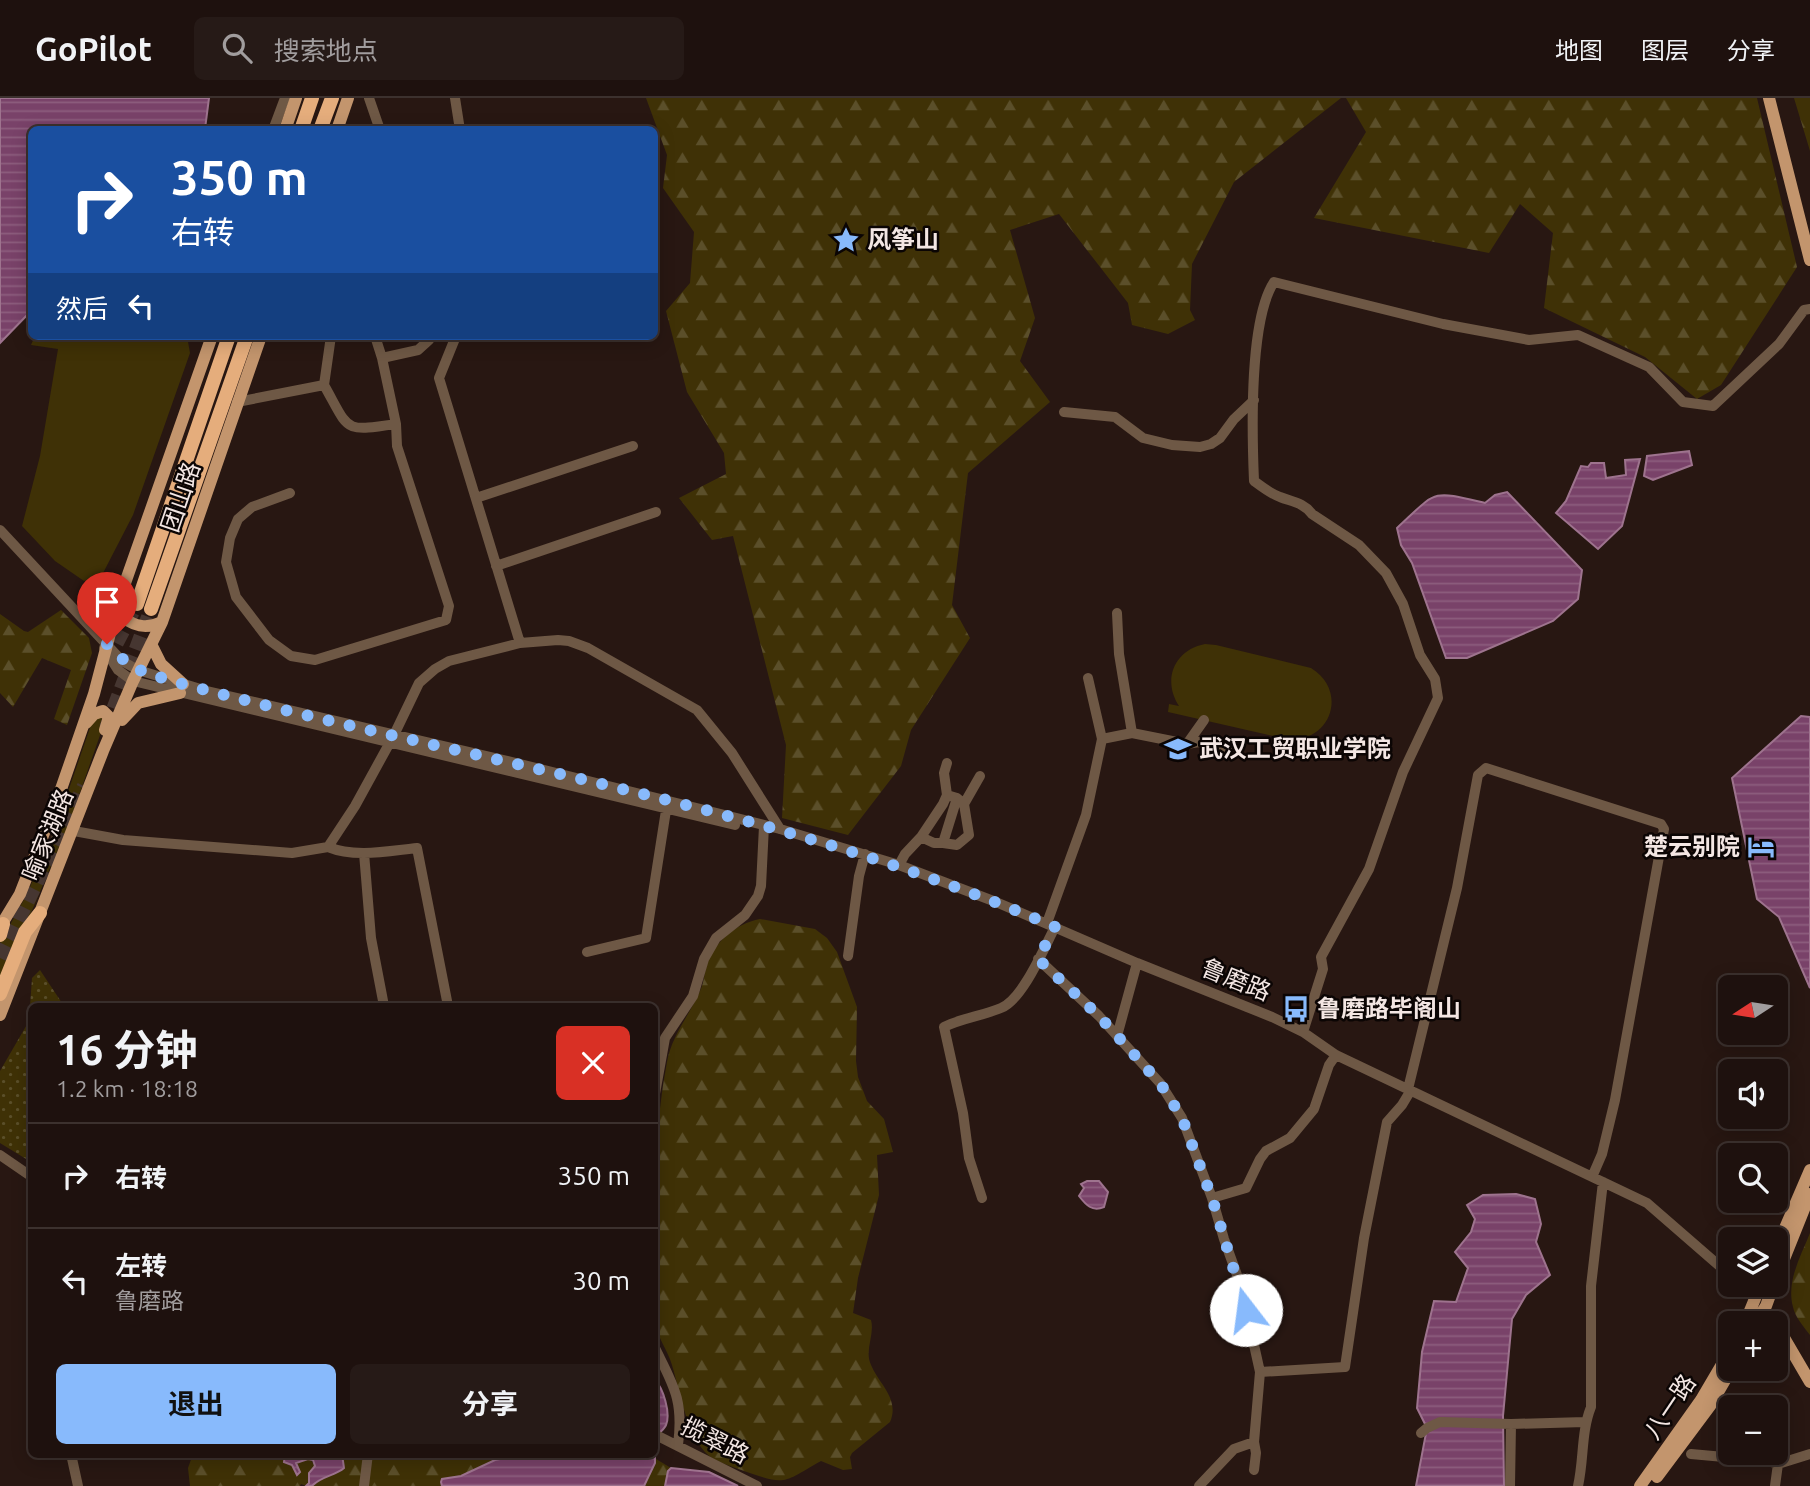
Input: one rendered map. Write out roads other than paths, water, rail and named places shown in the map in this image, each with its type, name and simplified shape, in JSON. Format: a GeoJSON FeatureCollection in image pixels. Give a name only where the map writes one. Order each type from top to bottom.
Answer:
{"type":"FeatureCollection","features":[{"type":"Feature","properties":{"kind":"highway"},"geometry":{"type":"LineString","coordinates":[[302,126],[312,98]]}},
{"type":"Feature","properties":{"kind":"highway"},"geometry":{"type":"LineString","coordinates":[[322,126],[332,98]]}},
{"type":"Feature","properties":{"kind":"highway","name":"团山路"},"geometry":{"type":"LineString","coordinates":[[228,340],[144,606],[245,340]]}},
{"type":"Feature","properties":{"kind":"highway"},"geometry":{"type":"LineString","coordinates":[[0,994],[25,932],[40,912]]}},
{"type":"Feature","properties":{"kind":"main road"},"geometry":{"type":"LineString","coordinates":[[286,126],[296,98]]}},
{"type":"Feature","properties":{"kind":"main road"},"geometry":{"type":"LineString","coordinates":[[338,126],[348,98]]}},
{"type":"Feature","properties":{"kind":"main road"},"geometry":{"type":"LineString","coordinates":[[1769,98],[1810,260]]}},
{"type":"Feature","properties":{"kind":"main road"},"geometry":{"type":"LineString","coordinates":[[1776,98],[1810,230]]}},
{"type":"Feature","properties":{"kind":"main road","name":"团山路"},"geometry":{"type":"LineString","coordinates":[[107,648],[118,603],[211,340]]}},
{"type":"Feature","properties":{"kind":"main road","name":"团山路"},"geometry":{"type":"LineString","coordinates":[[135,676],[162,622],[260,340]]}},
{"type":"Feature","properties":{"kind":"main road"},"geometry":{"type":"LineString","coordinates":[[118,603],[123,617],[135,624],[148,627],[162,622]]}},
{"type":"Feature","properties":{"kind":"main road"},"geometry":{"type":"LineString","coordinates":[[84,726],[96,712],[103,711],[108,714],[109,719],[101,744],[103,751],[110,748],[123,719],[132,708],[143,701],[181,689],[161,664],[151,644]]}},
{"type":"Feature","properties":{"kind":"main road","name":"喻家湖路"},"geometry":{"type":"LineString","coordinates":[[1,929],[20,894],[84,726],[107,648]]}},
{"type":"Feature","properties":{"kind":"main road","name":"喻家湖路"},"geometry":{"type":"LineString","coordinates":[[0,1016],[135,676]]}},
{"type":"Feature","properties":{"kind":"main road"},"geometry":{"type":"LineString","coordinates":[[1785,1227],[1810,1170]]}},
{"type":"Feature","properties":{"kind":"main road"},"geometry":{"type":"LineString","coordinates":[[1788,1249],[1810,1194]]}},
{"type":"Feature","properties":{"kind":"main road"},"geometry":{"type":"LineString","coordinates":[[1758,1311],[1761,1297]]}},
{"type":"Feature","properties":{"kind":"main road"},"geometry":{"type":"LineString","coordinates":[[1754,1311],[1765,1297]]}},
{"type":"Feature","properties":{"kind":"main road"},"geometry":{"type":"LineString","coordinates":[[1761,1302],[1767,1311]]}},
{"type":"Feature","properties":{"kind":"main road"},"geometry":{"type":"LineString","coordinates":[[1788,1344],[1810,1382]]}},
{"type":"Feature","properties":{"kind":"main road","name":"八一路"},"geometry":{"type":"LineString","coordinates":[[1640,1486],[1701,1400],[1718,1371]]}},
{"type":"Feature","properties":{"kind":"main road","name":"八一路"},"geometry":{"type":"LineString","coordinates":[[1651,1486],[1710,1406],[1724,1381]]}},
{"type":"Feature","properties":{"kind":"street"},"geometry":{"type":"LineString","coordinates":[[274,126],[285,98]]}},
{"type":"Feature","properties":{"kind":"street"},"geometry":{"type":"LineString","coordinates":[[369,98],[379,126]]}},
{"type":"Feature","properties":{"kind":"street"},"geometry":{"type":"LineString","coordinates":[[455,98],[459,126]]}},
{"type":"Feature","properties":{"kind":"street"},"geometry":{"type":"LineString","coordinates":[[1303,1032],[1323,969],[1321,957],[1369,869],[1403,772],[1436,704],[1438,690],[1435,679],[1420,655],[1403,604],[1386,573],[1374,559],[1359,545],[1296,501],[1279,497],[1254,481],[1254,400],[1259,318],[1266,293],[1274,282],[1443,324],[1529,340],[1578,335],[1648,367],[1683,402],[1713,406],[1779,344],[1804,310],[1810,309]]}},
{"type":"Feature","properties":{"kind":"street"},"geometry":{"type":"LineString","coordinates":[[330,340],[324,385],[346,424],[358,430],[396,424]]}},
{"type":"Feature","properties":{"kind":"street"},"geometry":{"type":"LineString","coordinates":[[290,493],[252,507],[238,519],[230,538],[226,562],[236,597],[269,640],[291,656],[315,660],[446,620],[449,606],[397,446],[396,424],[376,340]]}},
{"type":"Feature","properties":{"kind":"street"},"geometry":{"type":"LineString","coordinates":[[382,358],[418,350],[429,340]]}},
{"type":"Feature","properties":{"kind":"street"},"geometry":{"type":"LineString","coordinates":[[454,340],[439,378],[520,643]]}},
{"type":"Feature","properties":{"kind":"street"},"geometry":{"type":"LineString","coordinates":[[237,402],[324,385]]}},
{"type":"Feature","properties":{"kind":"street"},"geometry":{"type":"LineString","coordinates":[[1064,412],[1115,417],[1143,438],[1172,445],[1200,447],[1220,439],[1234,419],[1254,400]]}},
{"type":"Feature","properties":{"kind":"street"},"geometry":{"type":"LineString","coordinates":[[476,498],[633,446]]}},
{"type":"Feature","properties":{"kind":"street"},"geometry":{"type":"LineString","coordinates":[[496,566],[656,512]]}},
{"type":"Feature","properties":{"kind":"street"},"geometry":{"type":"LineString","coordinates":[[0,530],[135,676]]}},
{"type":"Feature","properties":{"kind":"street"},"geometry":{"type":"LineString","coordinates":[[1117,613],[1119,654],[1132,733]]}},
{"type":"Feature","properties":{"kind":"street"},"geometry":{"type":"LineString","coordinates":[[328,847],[355,806],[419,683],[449,661],[520,643],[569,640],[599,654],[697,710],[732,753],[780,829]]}},
{"type":"Feature","properties":{"kind":"street","name":"鲁磨路"},"geometry":{"type":"LineString","coordinates":[[135,676],[808,838]]}},
{"type":"Feature","properties":{"kind":"street"},"geometry":{"type":"LineString","coordinates":[[982,1198],[969,1158],[963,1113],[944,1027],[1003,1008],[1017,995],[1038,959],[1086,815],[1102,739],[1088,678]]}},
{"type":"Feature","properties":{"kind":"street"},"geometry":{"type":"LineString","coordinates":[[1186,744],[1204,720]]}},
{"type":"Feature","properties":{"kind":"street"},"geometry":{"type":"LineString","coordinates":[[1102,739],[1132,733],[1186,744],[1199,742],[1229,750]]}},
{"type":"Feature","properties":{"kind":"street"},"geometry":{"type":"LineString","coordinates":[[921,837],[934,843],[957,845],[969,835],[944,773],[947,762]]}},
{"type":"Feature","properties":{"kind":"street"},"geometry":{"type":"LineString","coordinates":[[1260,1372],[1345,1367],[1364,1238],[1387,1122],[1402,1105],[1410,1090],[1457,888],[1478,775],[1486,768],[1661,824],[1664,829],[1615,1100],[1602,1154],[1592,1177]]}},
{"type":"Feature","properties":{"kind":"street"},"geometry":{"type":"LineString","coordinates":[[899,865],[905,854],[980,776]]}},
{"type":"Feature","properties":{"kind":"street"},"geometry":{"type":"LineString","coordinates":[[943,844],[956,799]]}},
{"type":"Feature","properties":{"kind":"street"},"geometry":{"type":"LineString","coordinates":[[587,952],[646,938],[666,805]]}},
{"type":"Feature","properties":{"kind":"street"},"geometry":{"type":"LineString","coordinates":[[658,1077],[665,1038],[693,996],[704,959],[716,938],[745,915],[758,896],[761,886],[764,828]]}},
{"type":"Feature","properties":{"kind":"street","name":"鲁磨路"},"geometry":{"type":"LineString","coordinates":[[764,828],[780,829],[899,865],[1272,1017],[1303,1032],[1336,1055],[1647,1203],[1718,1265]]}},
{"type":"Feature","properties":{"kind":"street"},"geometry":{"type":"LineString","coordinates":[[74,831],[123,839],[292,853],[328,847],[342,852],[364,853],[417,848],[447,1003]]}},
{"type":"Feature","properties":{"kind":"street"},"geometry":{"type":"LineString","coordinates":[[364,853],[371,938],[383,1003]]}},
{"type":"Feature","properties":{"kind":"street"},"geometry":{"type":"LineString","coordinates":[[848,956],[859,876],[865,854]]}},
{"type":"Feature","properties":{"kind":"street"},"geometry":{"type":"LineString","coordinates":[[1038,959],[1117,1036],[1160,1083],[1182,1118],[1241,1286],[1260,1372],[1254,1470]]}},
{"type":"Feature","properties":{"kind":"street"},"geometry":{"type":"LineString","coordinates":[[1117,1036],[1137,962]]}},
{"type":"Feature","properties":{"kind":"street"},"geometry":{"type":"LineString","coordinates":[[1212,1198],[1246,1188],[1266,1151],[1290,1138],[1314,1109],[1329,1065],[1336,1055]]}},
{"type":"Feature","properties":{"kind":"street"},"geometry":{"type":"LineString","coordinates":[[0,1155],[28,1174]]}},
{"type":"Feature","properties":{"kind":"street"},"geometry":{"type":"LineString","coordinates":[[1578,1486],[1583,1462],[1585,1422],[1591,1407],[1591,1286],[1604,1182]]}},
{"type":"Feature","properties":{"kind":"street"},"geometry":{"type":"LineString","coordinates":[[1755,1297],[1761,1302]]}},
{"type":"Feature","properties":{"kind":"street"},"geometry":{"type":"LineString","coordinates":[[658,1354],[679,1401],[678,1445]]}},
{"type":"Feature","properties":{"kind":"street"},"geometry":{"type":"LineString","coordinates":[[1421,1433],[1440,1422],[1585,1422]]}},
{"type":"Feature","properties":{"kind":"street"},"geometry":{"type":"LineString","coordinates":[[1510,1486],[1511,1424]]}},
{"type":"Feature","properties":{"kind":"street","name":"揽翠路"},"geometry":{"type":"LineString","coordinates":[[658,1436],[757,1486]]}},
{"type":"Feature","properties":{"kind":"street"},"geometry":{"type":"LineString","coordinates":[[1199,1486],[1234,1449],[1254,1442]]}},
{"type":"Feature","properties":{"kind":"street"},"geometry":{"type":"LineString","coordinates":[[1691,1454],[1718,1458]]}},
{"type":"Feature","properties":{"kind":"street"},"geometry":{"type":"LineString","coordinates":[[1788,1461],[1810,1454]]}},
{"type":"Feature","properties":{"kind":"street"},"geometry":{"type":"LineString","coordinates":[[72,1458],[78,1486]]}},
{"type":"Feature","properties":{"kind":"street"},"geometry":{"type":"LineString","coordinates":[[364,1486],[368,1458]]}},
{"type":"Feature","properties":{"kind":"street"},"geometry":{"type":"LineString","coordinates":[[1775,1486],[1778,1465]]}},
{"type":"Feature","properties":{"kind":"tunnel"},"geometry":{"type":"LineString","coordinates":[[107,662],[137,604]]}},
{"type":"Feature","properties":{"kind":"tunnel"},"geometry":{"type":"LineString","coordinates":[[106,728],[151,609]]}},
{"type":"Feature","properties":{"kind":"tunnel"},"geometry":{"type":"LineString","coordinates":[[0,958],[84,786]]}},
{"type":"Feature","properties":{"kind":"place","name":"风筝山"},"geometry":{"type":"Point","coordinates":[846,240]}},
{"type":"Feature","properties":{"kind":"place","name":"武汉工贸职业学院"},"geometry":{"type":"Point","coordinates":[1178,749]}},
{"type":"Feature","properties":{"kind":"place","name":"楚云别院"},"geometry":{"type":"Point","coordinates":[1761,847]}},
{"type":"Feature","properties":{"kind":"place","name":"鲁磨路毕阁山"},"geometry":{"type":"Point","coordinates":[1296,1009]}}]}
